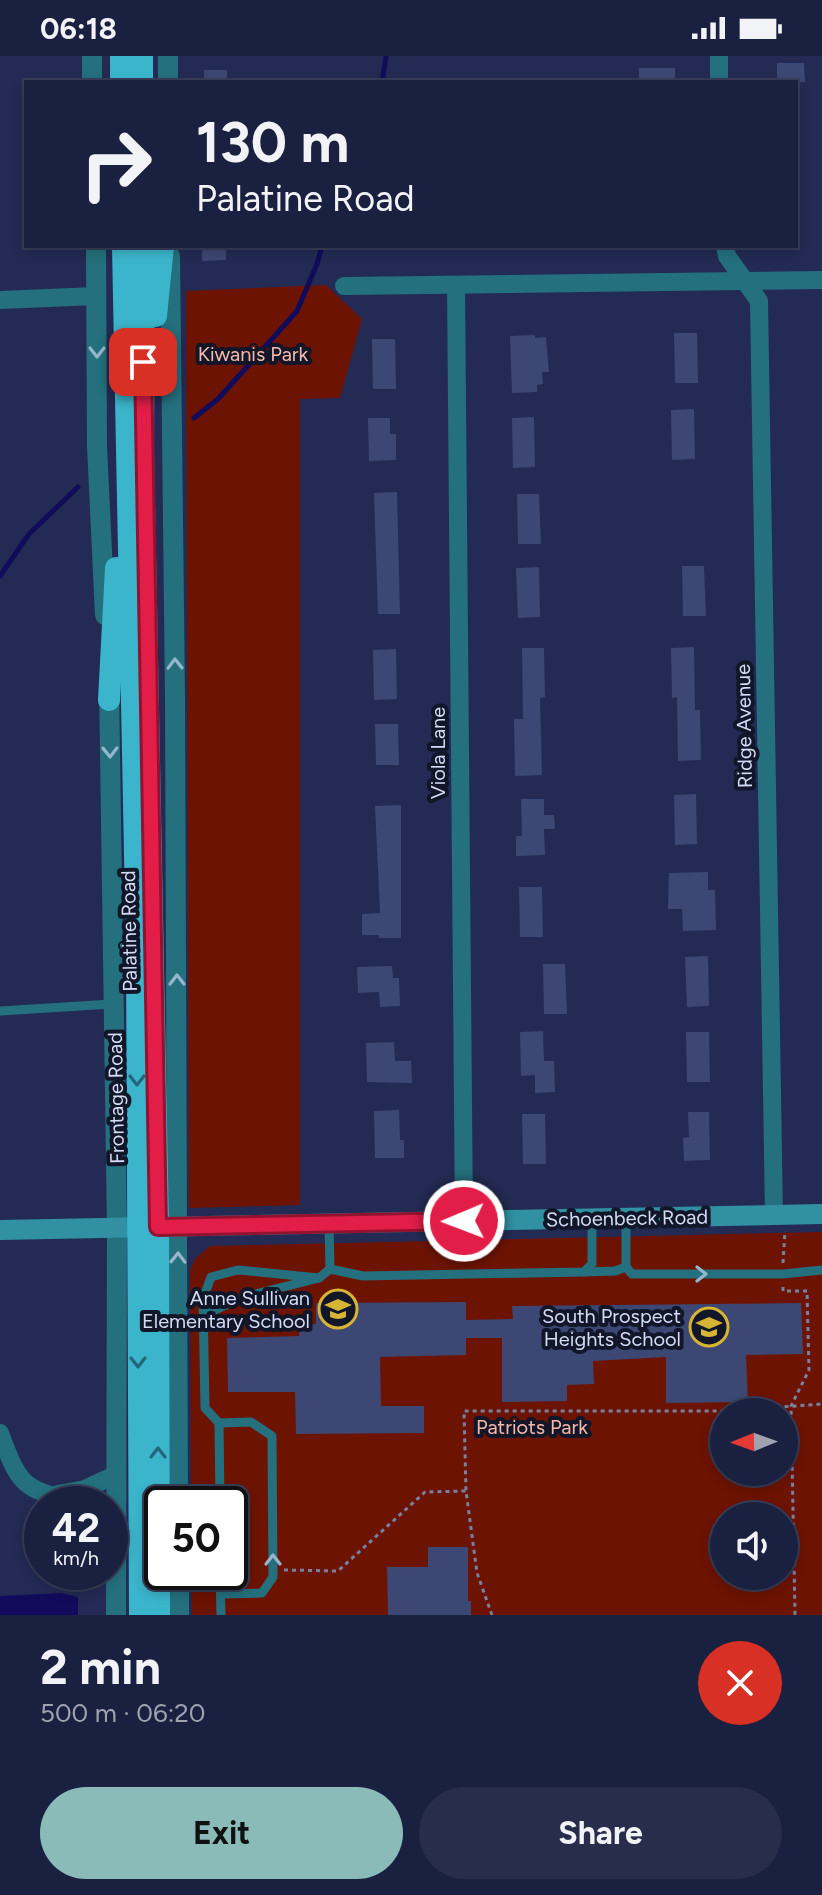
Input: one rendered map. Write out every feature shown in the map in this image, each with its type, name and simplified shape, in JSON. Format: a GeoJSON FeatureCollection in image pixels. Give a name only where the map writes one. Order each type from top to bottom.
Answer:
{"type":"FeatureCollection","features":[{"type":"Feature","properties":{"kind":"highway"},"geometry":{"type":"LineString","coordinates":[[121,56],[121,80]]}},
{"type":"Feature","properties":{"kind":"highway"},"geometry":{"type":"LineString","coordinates":[[142,56],[142,80]]}},
{"type":"Feature","properties":{"kind":"highway","name":"Palatine Road"},"geometry":{"type":"LineString","coordinates":[[123,248],[137,939],[159,1615]]}},
{"type":"Feature","properties":{"kind":"highway","name":"Palatine Road"},"geometry":{"type":"LineString","coordinates":[[140,1615],[148,1227],[144,248]]}},
{"type":"Feature","properties":{"kind":"highway"},"geometry":{"type":"LineString","coordinates":[[143,449],[163,248]]}},
{"type":"Feature","properties":{"kind":"highway"},"geometry":{"type":"LineString","coordinates":[[109,700],[126,379]]}},
{"type":"Feature","properties":{"kind":"main road","name":"Schoenbeck Road"},"geometry":{"type":"LineString","coordinates":[[0,1230],[822,1214]]}},
{"type":"Feature","properties":{"kind":"street"},"geometry":{"type":"LineString","coordinates":[[92,56],[92,80]]}},
{"type":"Feature","properties":{"kind":"street"},"geometry":{"type":"LineString","coordinates":[[168,56],[168,80]]}},
{"type":"Feature","properties":{"kind":"street"},"geometry":{"type":"LineString","coordinates":[[719,56],[719,80]]}},
{"type":"Feature","properties":{"kind":"street","name":"Frontage Road"},"geometry":{"type":"LineString","coordinates":[[96,248],[97,446],[109,700],[115,1004],[148,1227],[176,1486]]}},
{"type":"Feature","properties":{"kind":"street","name":"Frontage Road"},"geometry":{"type":"LineString","coordinates":[[114,1486],[148,1227],[170,248]]}},
{"type":"Feature","properties":{"kind":"street","name":"Ridge Avenue"},"geometry":{"type":"LineString","coordinates":[[725,248],[727,256],[759,301],[780,1215]]}},
{"type":"Feature","properties":{"kind":"street"},"geometry":{"type":"LineString","coordinates":[[344,286],[822,280]]}},
{"type":"Feature","properties":{"kind":"street","name":"Viola Lane"},"geometry":{"type":"LineString","coordinates":[[456,285],[464,1221]]}},
{"type":"Feature","properties":{"kind":"street"},"geometry":{"type":"LineString","coordinates":[[0,300],[96,296]]}},
{"type":"Feature","properties":{"kind":"street"},"geometry":{"type":"LineString","coordinates":[[0,1433],[17,1475],[29,1486]]}},
{"type":"Feature","properties":{"kind":"street"},"geometry":{"type":"LineString","coordinates":[[91,1486],[115,1475]]}},
{"type":"Feature","properties":{"kind":"street","name":"Frontage Road"},"geometry":{"type":"LineString","coordinates":[[115,1590],[116,1615]]}},
{"type":"Feature","properties":{"kind":"street"},"geometry":{"type":"LineString","coordinates":[[179,1590],[179,1615]]}},
{"type":"Feature","properties":{"kind":"lane"},"geometry":{"type":"LineString","coordinates":[[0,1011],[115,1004]]}},
{"type":"Feature","properties":{"kind":"lane"},"geometry":{"type":"LineString","coordinates":[[626,1218],[626,1267],[632,1274],[783,1274],[822,1270]]}},
{"type":"Feature","properties":{"kind":"lane"},"geometry":{"type":"LineString","coordinates":[[584,1272],[592,1264],[592,1219]]}},
{"type":"Feature","properties":{"kind":"lane"},"geometry":{"type":"LineString","coordinates":[[329,1224],[330,1269]]}},
{"type":"Feature","properties":{"kind":"lane"},"geometry":{"type":"LineString","coordinates":[[330,1269],[363,1276],[615,1271],[626,1267]]}},
{"type":"Feature","properties":{"kind":"lane"},"geometry":{"type":"LineString","coordinates":[[204,1315],[244,1297],[319,1278],[330,1269]]}},
{"type":"Feature","properties":{"kind":"lane"},"geometry":{"type":"LineString","coordinates":[[220,1486],[219,1423],[205,1408],[203,1299],[211,1277],[238,1270],[319,1278]]}},
{"type":"Feature","properties":{"kind":"lane"},"geometry":{"type":"LineString","coordinates":[[219,1423],[251,1422],[272,1436],[273,1577],[262,1593],[221,1594]]}},
{"type":"Feature","properties":{"kind":"lane"},"geometry":{"type":"LineString","coordinates":[[221,1590],[221,1615]]}},
{"type":"Feature","properties":{"kind":"path"},"geometry":{"type":"LineString","coordinates":[[780,1215],[783,1291],[807,1291],[809,1370],[795,1398]]}},
{"type":"Feature","properties":{"kind":"path"},"geometry":{"type":"LineString","coordinates":[[798,1406],[822,1404]]}},
{"type":"Feature","properties":{"kind":"path"},"geometry":{"type":"LineString","coordinates":[[492,1615],[477,1573],[466,1491],[464,1411],[710,1411]]}},
{"type":"Feature","properties":{"kind":"path"},"geometry":{"type":"LineString","coordinates":[[793,1486],[795,1615]]}},
{"type":"Feature","properties":{"kind":"path"},"geometry":{"type":"LineString","coordinates":[[273,1570],[338,1571],[425,1492],[466,1491]]}},
{"type":"Feature","properties":{"kind":"green space","name":"Kiwanis Park"},"geometry":{"type":"Polygon","coordinates":[[[326,285],[362,319],[340,398],[300,399],[300,1205],[189,1208],[186,291],[326,285]]]}},
{"type":"Feature","properties":{"kind":"green space","name":"Patriots Park"},"geometry":{"type":"Polygon","coordinates":[[[822,1232],[822,1615],[192,1615],[191,1590],[248,1590],[248,1486],[191,1486],[190,1270],[195,1259],[210,1246],[822,1232]]]}},
{"type":"Feature","properties":{"kind":"shaded area"},"geometry":{"type":"Polygon","coordinates":[[[61,1593],[78,1597],[78,1615],[0,1615],[0,1596],[61,1593]]]}},
{"type":"Feature","properties":{"kind":"building"},"geometry":{"type":"Polygon","coordinates":[[[777,63],[804,63],[805,82],[777,80],[777,63]]]}},
{"type":"Feature","properties":{"kind":"building"},"geometry":{"type":"Polygon","coordinates":[[[639,68],[675,68],[675,80],[639,80],[639,68]]]}},
{"type":"Feature","properties":{"kind":"building"},"geometry":{"type":"Polygon","coordinates":[[[204,70],[227,70],[227,80],[204,80],[204,70]]]}},
{"type":"Feature","properties":{"kind":"building"},"geometry":{"type":"Polygon","coordinates":[[[202,248],[226,248],[226,260],[202,261],[202,248]]]}},
{"type":"Feature","properties":{"kind":"building"},"geometry":{"type":"Polygon","coordinates":[[[674,333],[697,333],[698,383],[675,383],[674,333]]]}},
{"type":"Feature","properties":{"kind":"building"},"geometry":{"type":"Polygon","coordinates":[[[535,335],[535,338],[546,337],[549,372],[542,372],[543,384],[537,385],[537,392],[512,393],[510,336],[535,335]]]}},
{"type":"Feature","properties":{"kind":"building"},"geometry":{"type":"Polygon","coordinates":[[[372,339],[395,339],[396,389],[373,389],[372,339]]]}},
{"type":"Feature","properties":{"kind":"building"},"geometry":{"type":"Polygon","coordinates":[[[694,409],[695,459],[672,460],[671,410],[694,409]]]}},
{"type":"Feature","properties":{"kind":"building"},"geometry":{"type":"Polygon","coordinates":[[[534,417],[535,467],[513,468],[512,418],[534,417]]]}},
{"type":"Feature","properties":{"kind":"building"},"geometry":{"type":"Polygon","coordinates":[[[368,418],[390,418],[390,434],[396,434],[396,460],[369,461],[368,418]]]}},
{"type":"Feature","properties":{"kind":"building"},"geometry":{"type":"Polygon","coordinates":[[[397,492],[400,614],[378,614],[374,493],[397,492]]]}},
{"type":"Feature","properties":{"kind":"building"},"geometry":{"type":"Polygon","coordinates":[[[517,494],[539,494],[541,544],[518,544],[517,494]]]}},
{"type":"Feature","properties":{"kind":"building"},"geometry":{"type":"Polygon","coordinates":[[[682,566],[704,566],[706,616],[683,616],[682,566]]]}},
{"type":"Feature","properties":{"kind":"building"},"geometry":{"type":"Polygon","coordinates":[[[539,567],[540,617],[518,618],[516,568],[539,567]]]}},
{"type":"Feature","properties":{"kind":"building"},"geometry":{"type":"Polygon","coordinates":[[[694,647],[695,710],[700,710],[701,760],[678,761],[677,697],[672,698],[671,648],[694,647]]]}},
{"type":"Feature","properties":{"kind":"building"},"geometry":{"type":"Polygon","coordinates":[[[522,648],[544,648],[545,697],[540,698],[542,775],[515,776],[514,719],[523,719],[522,648]]]}},
{"type":"Feature","properties":{"kind":"building"},"geometry":{"type":"Polygon","coordinates":[[[396,649],[397,699],[374,700],[373,650],[396,649]]]}},
{"type":"Feature","properties":{"kind":"building"},"geometry":{"type":"Polygon","coordinates":[[[375,724],[398,724],[399,765],[376,765],[375,724]]]}},
{"type":"Feature","properties":{"kind":"building"},"geometry":{"type":"Polygon","coordinates":[[[696,794],[697,844],[675,845],[674,795],[696,794]]]}},
{"type":"Feature","properties":{"kind":"building"},"geometry":{"type":"Polygon","coordinates":[[[521,799],[544,799],[544,815],[554,815],[555,829],[544,829],[545,855],[516,856],[516,836],[522,836],[521,799]]]}},
{"type":"Feature","properties":{"kind":"building"},"geometry":{"type":"Polygon","coordinates":[[[401,805],[401,938],[362,935],[362,914],[380,913],[375,806],[401,805]]]}},
{"type":"Feature","properties":{"kind":"building"},"geometry":{"type":"Polygon","coordinates":[[[708,872],[708,890],[715,890],[716,930],[683,931],[682,909],[668,909],[669,873],[708,872]]]}},
{"type":"Feature","properties":{"kind":"building"},"geometry":{"type":"Polygon","coordinates":[[[519,887],[542,887],[543,937],[520,937],[519,887]]]}},
{"type":"Feature","properties":{"kind":"building"},"geometry":{"type":"Polygon","coordinates":[[[708,956],[709,1006],[687,1007],[685,957],[708,956]]]}},
{"type":"Feature","properties":{"kind":"building"},"geometry":{"type":"Polygon","coordinates":[[[543,964],[565,964],[567,1014],[544,1014],[543,964]]]}},
{"type":"Feature","properties":{"kind":"building"},"geometry":{"type":"Polygon","coordinates":[[[392,966],[393,978],[399,978],[400,1006],[380,1007],[379,992],[358,993],[357,967],[392,966]]]}},
{"type":"Feature","properties":{"kind":"building"},"geometry":{"type":"Polygon","coordinates":[[[543,1031],[544,1061],[554,1061],[555,1092],[535,1093],[535,1075],[521,1076],[520,1032],[543,1031]]]}},
{"type":"Feature","properties":{"kind":"building"},"geometry":{"type":"Polygon","coordinates":[[[686,1032],[709,1032],[710,1082],[687,1082],[686,1032]]]}},
{"type":"Feature","properties":{"kind":"building"},"geometry":{"type":"Polygon","coordinates":[[[394,1042],[395,1061],[411,1061],[412,1083],[367,1082],[366,1043],[394,1042]]]}},
{"type":"Feature","properties":{"kind":"building"},"geometry":{"type":"Polygon","coordinates":[[[399,1110],[404,1158],[375,1158],[374,1111],[399,1110]]]}},
{"type":"Feature","properties":{"kind":"building"},"geometry":{"type":"Polygon","coordinates":[[[688,1112],[709,1112],[710,1160],[684,1161],[683,1138],[689,1137],[688,1112]]]}},
{"type":"Feature","properties":{"kind":"building"},"geometry":{"type":"Polygon","coordinates":[[[522,1114],[545,1114],[546,1164],[523,1164],[522,1114]]]}},
{"type":"Feature","properties":{"kind":"building"},"geometry":{"type":"Polygon","coordinates":[[[466,1302],[466,1320],[513,1319],[512,1306],[801,1303],[803,1354],[746,1355],[748,1398],[666,1403],[666,1357],[593,1361],[594,1384],[567,1385],[567,1401],[502,1402],[502,1338],[466,1338],[466,1355],[380,1357],[381,1406],[424,1406],[424,1433],[296,1434],[295,1392],[228,1392],[227,1338],[299,1336],[299,1325],[316,1324],[316,1303],[466,1302]]]}},
{"type":"Feature","properties":{"kind":"building"},"geometry":{"type":"Polygon","coordinates":[[[428,1547],[468,1547],[471,1615],[388,1615],[387,1567],[428,1567],[428,1547]]]}},
{"type":"Feature","properties":{"kind":"waterway"},"geometry":{"type":"LineString","coordinates":[[382,80],[386,56]]}},
{"type":"Feature","properties":{"kind":"waterway"},"geometry":{"type":"LineString","coordinates":[[194,418],[218,399],[297,311],[321,248]]}},
{"type":"Feature","properties":{"kind":"waterway"},"geometry":{"type":"LineString","coordinates":[[0,576],[29,534],[78,487]]}},
{"type":"Feature","properties":{"kind":"place","name":"Anne Sullivan Elementary School"},"geometry":{"type":"Point","coordinates":[338,1309]}},
{"type":"Feature","properties":{"kind":"place","name":"South Prospect Heights School"},"geometry":{"type":"Point","coordinates":[709,1327]}},
{"type":"Feature","properties":{"kind":"route"},"geometry":{"type":"LineString","coordinates":[[143,362],[158,1227],[464,1221]]}}]}
